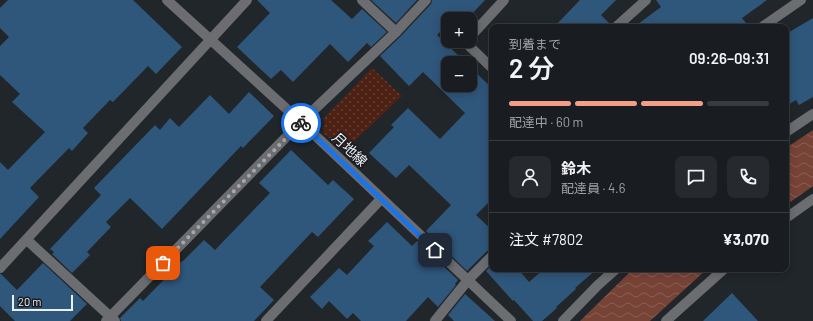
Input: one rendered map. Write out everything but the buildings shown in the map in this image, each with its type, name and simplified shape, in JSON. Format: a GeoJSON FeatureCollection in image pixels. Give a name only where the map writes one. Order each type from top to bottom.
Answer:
{"type":"FeatureCollection","features":[{"type":"Feature","properties":{"kind":"street","name":"月地線"},"geometry":{"type":"LineString","coordinates":[[167,0],[301,122],[511,321]]}},
{"type":"Feature","properties":{"kind":"street"},"geometry":{"type":"LineString","coordinates":[[0,268],[247,0]]}},
{"type":"Feature","properties":{"kind":"street"},"geometry":{"type":"LineString","coordinates":[[362,0],[396,32]]}},
{"type":"Feature","properties":{"kind":"street"},"geometry":{"type":"LineString","coordinates":[[27,240],[111,320],[301,122],[396,32],[426,0]]}},
{"type":"Feature","properties":{"kind":"street"},"geometry":{"type":"LineString","coordinates":[[477,29],[504,0]]}},
{"type":"Feature","properties":{"kind":"street"},"geometry":{"type":"LineString","coordinates":[[619,24],[646,0]]}},
{"type":"Feature","properties":{"kind":"street"},"geometry":{"type":"LineString","coordinates":[[766,24],[801,0]]}},
{"type":"Feature","properties":{"kind":"street"},"geometry":{"type":"LineString","coordinates":[[472,48],[489,65]]}},
{"type":"Feature","properties":{"kind":"street"},"geometry":{"type":"LineString","coordinates":[[789,130],[813,114]]}},
{"type":"Feature","properties":{"kind":"street"},"geometry":{"type":"LineString","coordinates":[[266,321],[381,198]]}},
{"type":"Feature","properties":{"kind":"street"},"geometry":{"type":"LineString","coordinates":[[789,216],[813,199]]}},
{"type":"Feature","properties":{"kind":"street"},"geometry":{"type":"LineString","coordinates":[[435,321],[468,280],[489,259]]}},
{"type":"Feature","properties":{"kind":"street"},"geometry":{"type":"LineString","coordinates":[[563,321],[613,272]]}},
{"type":"Feature","properties":{"kind":"street"},"geometry":{"type":"LineString","coordinates":[[666,321],[721,272]]}},
{"type":"Feature","properties":{"kind":"shaded area"},"geometry":{"type":"Polygon","coordinates":[[[372,68],[402,96],[345,150],[323,133],[324,118],[372,68]]]}},
{"type":"Feature","properties":{"kind":"water"},"geometry":{"type":"Polygon","coordinates":[[[813,130],[813,186],[789,203],[789,146],[813,130]]]}},
{"type":"Feature","properties":{"kind":"water"},"geometry":{"type":"Polygon","coordinates":[[[630,272],[704,272],[650,321],[580,321],[630,272]]]}},
{"type":"Feature","properties":{"kind":"way so far"},"geometry":{"type":"LineString","coordinates":[[163,263],[301,123]]}},
{"type":"Feature","properties":{"kind":"route"},"geometry":{"type":"LineString","coordinates":[[301,123],[435,250]]}}]}
